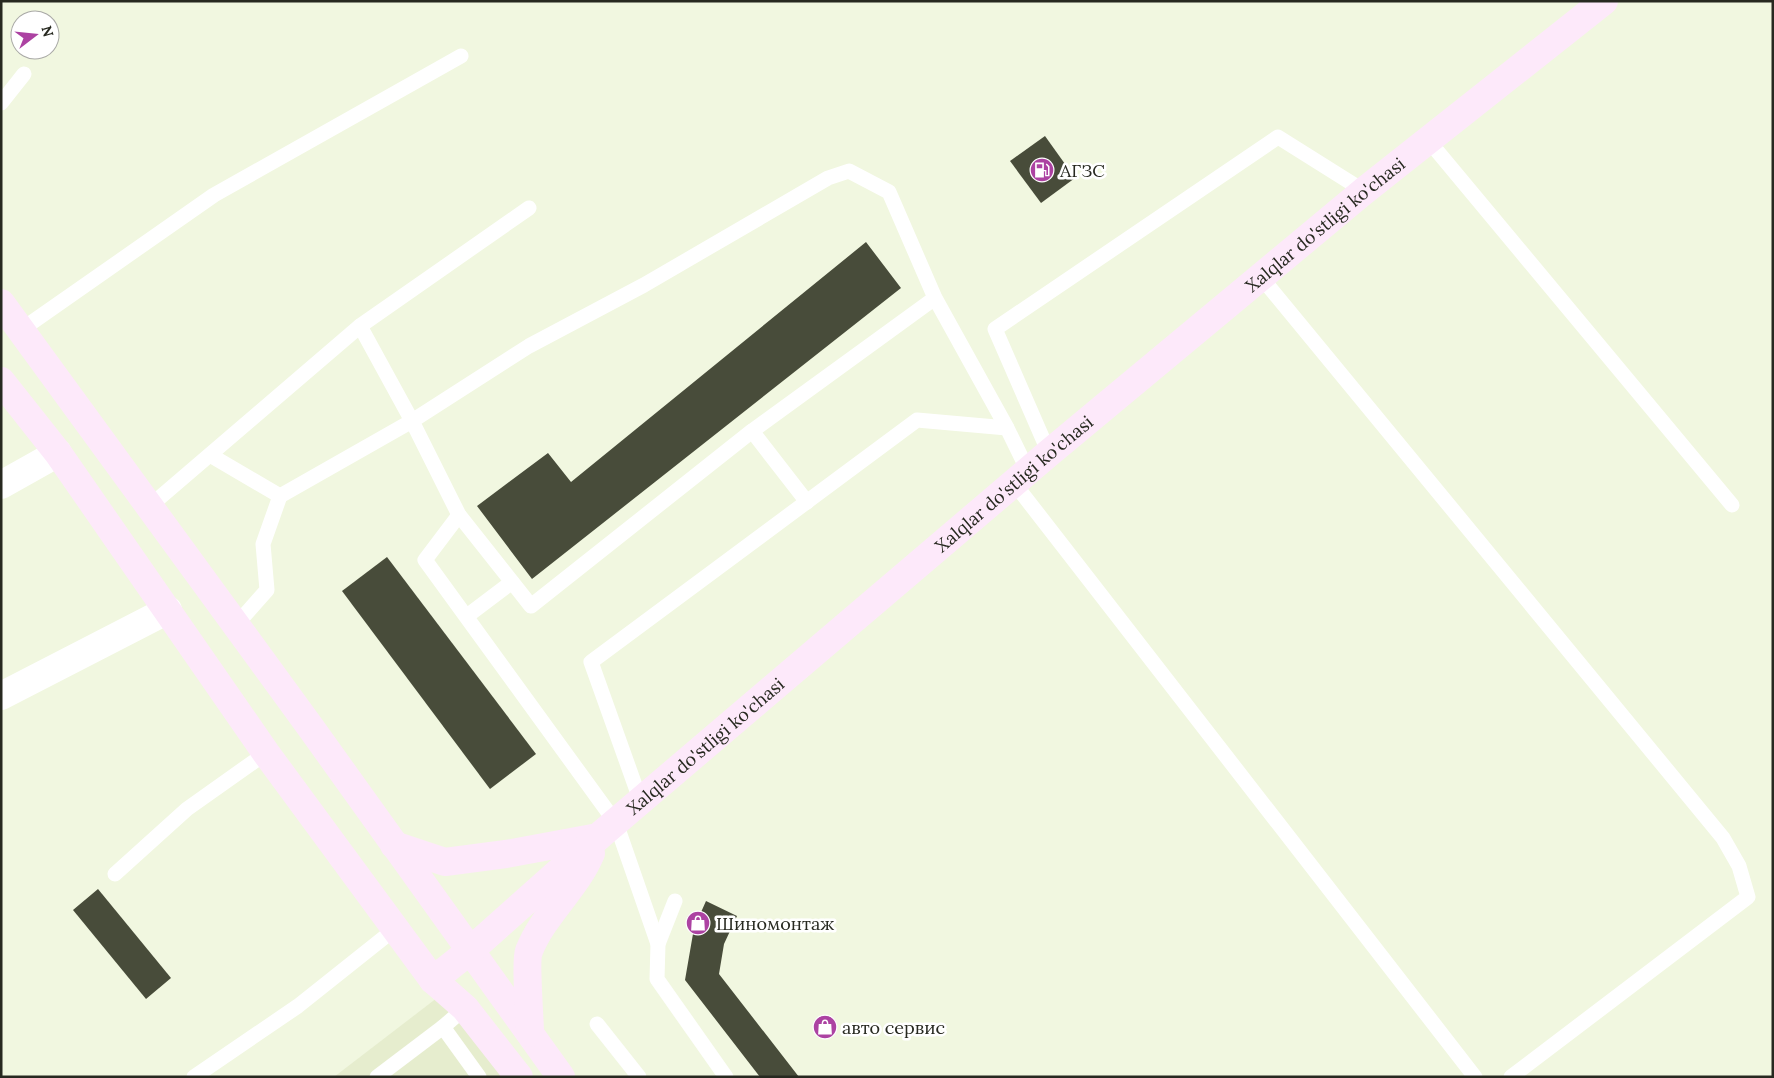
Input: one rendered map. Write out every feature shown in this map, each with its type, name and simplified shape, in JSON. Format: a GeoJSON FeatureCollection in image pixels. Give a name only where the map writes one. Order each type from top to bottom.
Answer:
{"type":"FeatureCollection","features":[{"type":"Feature","properties":{"kind":"main road","name":"Xalqlar do'stligi ko'chasi"},"geometry":{"type":"LineString","coordinates":[[433,980],[471,950],[607,830],[1049,453],[1364,191],[1604,1]]}},
{"type":"Feature","properties":{"kind":"main road"},"geometry":{"type":"LineString","coordinates":[[1,303],[150,506],[561,1077]]}},
{"type":"Feature","properties":{"kind":"main road"},"geometry":{"type":"LineString","coordinates":[[1,381],[58,453],[266,753],[433,980],[465,1008],[519,1077]]}},
{"type":"Feature","properties":{"kind":"main road"},"geometry":{"type":"LineString","coordinates":[[394,845],[445,862],[506,854],[607,830]]}},
{"type":"Feature","properties":{"kind":"main road"},"geometry":{"type":"LineString","coordinates":[[530,1033],[528,953],[546,923],[584,869],[607,830]]}},
{"type":"Feature","properties":{"kind":"street"},"geometry":{"type":"LineString","coordinates":[[1,485],[58,453]]}},
{"type":"Feature","properties":{"kind":"street"},"geometry":{"type":"LineString","coordinates":[[1,696],[168,610]]}},
{"type":"Feature","properties":{"kind":"lane"},"geometry":{"type":"LineString","coordinates":[[21,330],[214,195],[460,56]]}},
{"type":"Feature","properties":{"kind":"lane"},"geometry":{"type":"LineString","coordinates":[[1,103],[24,74]]}},
{"type":"Feature","properties":{"kind":"lane"},"geometry":{"type":"LineString","coordinates":[[1049,453],[995,329],[1278,137],[1364,191]]}},
{"type":"Feature","properties":{"kind":"lane"},"geometry":{"type":"LineString","coordinates":[[1428,140],[1732,504]]}},
{"type":"Feature","properties":{"kind":"lane"},"geometry":{"type":"LineString","coordinates":[[236,625],[267,590],[262,544],[280,496],[412,421],[529,346],[644,285],[828,178],[849,171],[889,192],[935,298],[1007,428],[1021,477],[1474,1077]]}},
{"type":"Feature","properties":{"kind":"lane"},"geometry":{"type":"LineString","coordinates":[[150,506],[360,326],[529,208]]}},
{"type":"Feature","properties":{"kind":"lane"},"geometry":{"type":"LineString","coordinates":[[1261,277],[1717,830],[1739,866],[1748,897],[1511,1077]]}},
{"type":"Feature","properties":{"kind":"lane"},"geometry":{"type":"LineString","coordinates":[[360,326],[412,421],[459,515],[531,606],[752,431],[935,298]]}},
{"type":"Feature","properties":{"kind":"lane"},"geometry":{"type":"LineString","coordinates":[[641,802],[591,662],[917,420],[1007,428]]}},
{"type":"Feature","properties":{"kind":"lane"},"geometry":{"type":"LineString","coordinates":[[752,431],[807,502]]}},
{"type":"Feature","properties":{"kind":"lane"},"geometry":{"type":"LineString","coordinates":[[210,455],[280,496]]}},
{"type":"Feature","properties":{"kind":"lane"},"geometry":{"type":"LineString","coordinates":[[459,515],[425,560],[467,616],[607,830],[658,944]]}},
{"type":"Feature","properties":{"kind":"lane"},"geometry":{"type":"LineString","coordinates":[[467,616],[512,582]]}},
{"type":"Feature","properties":{"kind":"lane"},"geometry":{"type":"LineString","coordinates":[[115,874],[187,809],[266,753]]}},
{"type":"Feature","properties":{"kind":"lane"},"geometry":{"type":"LineString","coordinates":[[675,901],[658,944],[657,979],[726,1077]]}},
{"type":"Feature","properties":{"kind":"lane"},"geometry":{"type":"LineString","coordinates":[[194,1077],[298,1006],[396,928]]}},
{"type":"Feature","properties":{"kind":"lane"},"geometry":{"type":"LineString","coordinates":[[377,1077],[465,1008]]}},
{"type":"Feature","properties":{"kind":"lane"},"geometry":{"type":"LineString","coordinates":[[597,1024],[639,1077]]}},
{"type":"Feature","properties":{"kind":"lane"},"geometry":{"type":"LineString","coordinates":[[443,1027],[479,1077]]}},
{"type":"Feature","properties":{"kind":"shaded area"},"geometry":{"type":"Polygon","coordinates":[[[446,991],[508,1077],[334,1077],[446,991]]]}},
{"type":"Feature","properties":{"kind":"building","name":"АГЗС"},"geometry":{"type":"Polygon","coordinates":[[[1045,136],[1075,178],[1041,203],[1010,161],[1045,136]]]}},
{"type":"Feature","properties":{"kind":"building"},"geometry":{"type":"Polygon","coordinates":[[[866,242],[901,288],[532,579],[477,506],[548,453],[571,482],[866,242]]]}},
{"type":"Feature","properties":{"kind":"building"},"geometry":{"type":"Polygon","coordinates":[[[387,557],[536,754],[490,789],[342,591],[387,557]]]}},
{"type":"Feature","properties":{"kind":"building"},"geometry":{"type":"Polygon","coordinates":[[[98,889],[171,978],[146,999],[73,910],[98,889]]]}},
{"type":"Feature","properties":{"kind":"building"},"geometry":{"type":"Polygon","coordinates":[[[706,901],[737,916],[724,944],[719,974],[799,1077],[760,1077],[685,980],[694,928],[706,901]]]}},
{"type":"Feature","properties":{"kind":"place","name":"АГЗС"},"geometry":{"type":"Point","coordinates":[1042,170]}},
{"type":"Feature","properties":{"kind":"place","name":"Шиномонтаж"},"geometry":{"type":"Point","coordinates":[698,923]}},
{"type":"Feature","properties":{"kind":"place","name":"авто сервис"},"geometry":{"type":"Point","coordinates":[825,1027]}}]}
